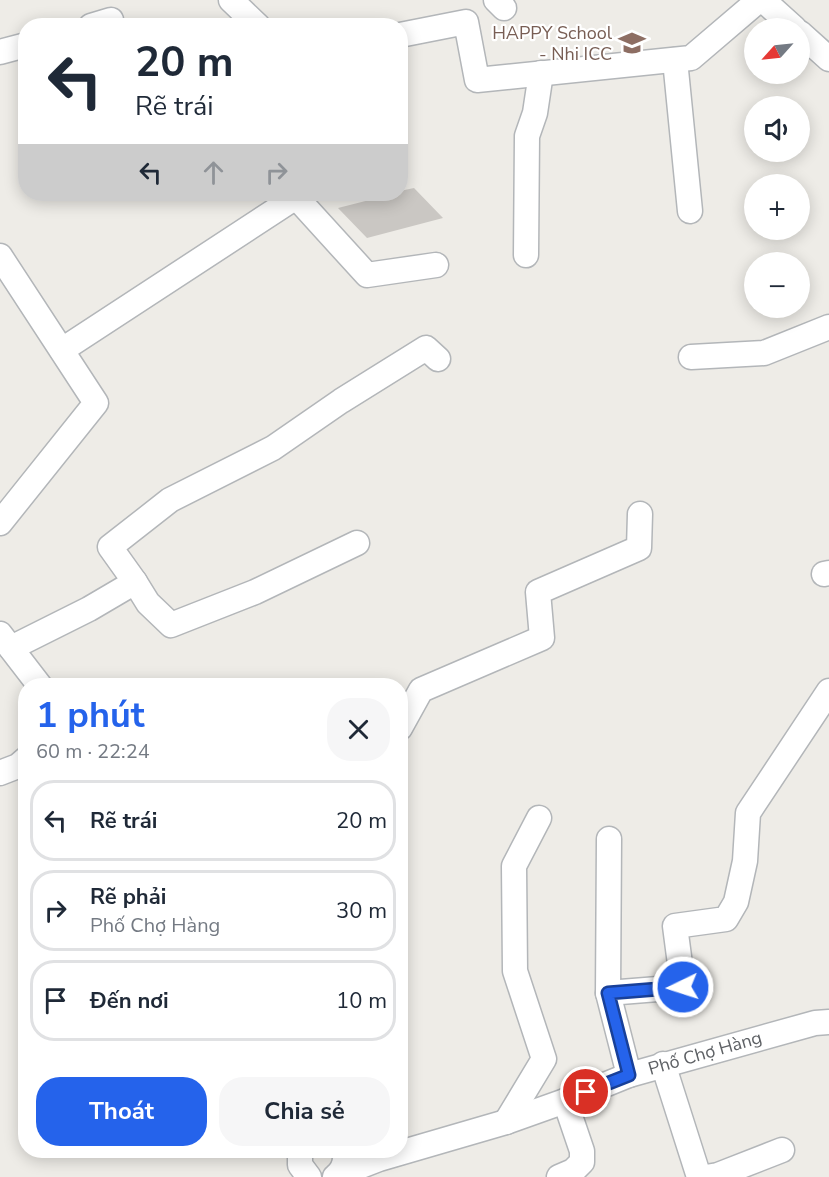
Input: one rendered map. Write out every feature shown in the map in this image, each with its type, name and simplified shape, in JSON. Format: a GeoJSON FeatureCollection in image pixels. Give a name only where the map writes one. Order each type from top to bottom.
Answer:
{"type":"FeatureCollection","features":[{"type":"Feature","properties":{"kind":"street"},"geometry":{"type":"LineString","coordinates":[[231,0],[250,18]]}},
{"type":"Feature","properties":{"kind":"street"},"geometry":{"type":"LineString","coordinates":[[408,33],[466,22],[477,80],[691,58],[761,0],[782,18]]}},
{"type":"Feature","properties":{"kind":"street"},"geometry":{"type":"LineString","coordinates":[[810,42],[829,59]]}},
{"type":"Feature","properties":{"kind":"street"},"geometry":{"type":"LineString","coordinates":[[0,52],[18,47]]}},
{"type":"Feature","properties":{"kind":"street"},"geometry":{"type":"LineString","coordinates":[[675,60],[690,211]]}},
{"type":"Feature","properties":{"kind":"street"},"geometry":{"type":"LineString","coordinates":[[526,255],[527,136],[535,113],[541,74]]}},
{"type":"Feature","properties":{"kind":"street"},"geometry":{"type":"LineString","coordinates":[[62,350],[286,201]]}},
{"type":"Feature","properties":{"kind":"street"},"geometry":{"type":"LineString","coordinates":[[300,201],[367,275],[436,265]]}},
{"type":"Feature","properties":{"kind":"street"},"geometry":{"type":"LineString","coordinates":[[0,256],[96,403],[0,523]]}},
{"type":"Feature","properties":{"kind":"street"},"geometry":{"type":"LineString","coordinates":[[691,357],[764,353],[829,327]]}},
{"type":"Feature","properties":{"kind":"street"},"geometry":{"type":"LineString","coordinates":[[357,543],[255,592],[171,626],[148,603],[110,547],[170,500],[273,448],[341,401],[426,348],[438,359]]}},
{"type":"Feature","properties":{"kind":"street"},"geometry":{"type":"LineString","coordinates":[[408,714],[421,690],[542,638],[538,592],[639,548],[640,514]]}},
{"type":"Feature","properties":{"kind":"street"},"geometry":{"type":"LineString","coordinates":[[34,678],[5,641],[89,609],[135,582]]}},
{"type":"Feature","properties":{"kind":"street"},"geometry":{"type":"LineString","coordinates":[[608,993],[683,987],[675,926],[726,919],[736,902],[745,861],[748,813],[829,691]]}},
{"type":"Feature","properties":{"kind":"street"},"geometry":{"type":"LineString","coordinates":[[0,773],[18,766]]}},
{"type":"Feature","properties":{"kind":"street"},"geometry":{"type":"LineString","coordinates":[[506,1122],[544,1059],[515,971],[514,866],[539,818]]}},
{"type":"Feature","properties":{"kind":"street"},"geometry":{"type":"LineString","coordinates":[[609,839],[608,993],[629,1075]]}},
{"type":"Feature","properties":{"kind":"street","name":"Phố Chợ Hàng"},"geometry":{"type":"LineString","coordinates":[[408,1151],[506,1122],[663,1064],[815,1023],[829,1022]]}},
{"type":"Feature","properties":{"kind":"street"},"geometry":{"type":"LineString","coordinates":[[663,1064],[699,1177]]}},
{"type":"Feature","properties":{"kind":"street"},"geometry":{"type":"LineString","coordinates":[[559,1177],[573,1171],[582,1162],[582,1151],[565,1101]]}},
{"type":"Feature","properties":{"kind":"street"},"geometry":{"type":"LineString","coordinates":[[706,1177],[718,1175],[782,1150]]}},
{"type":"Feature","properties":{"kind":"street","name":"Phố Chợ Hàng"},"geometry":{"type":"LineString","coordinates":[[340,1164],[382,1158]]}},
{"type":"Feature","properties":{"kind":"building"},"geometry":{"type":"Polygon","coordinates":[[[414,188],[443,218],[367,238],[338,208],[366,201],[408,201],[408,189],[414,188]]]}},
{"type":"Feature","properties":{"kind":"place","name":"HAPPY School - Nhi ICC"},"geometry":{"type":"Point","coordinates":[632,43]}},
{"type":"Feature","properties":{"kind":"route"},"geometry":{"type":"LineString","coordinates":[[586,1092],[629,1075],[608,993],[683,987]]}}]}
